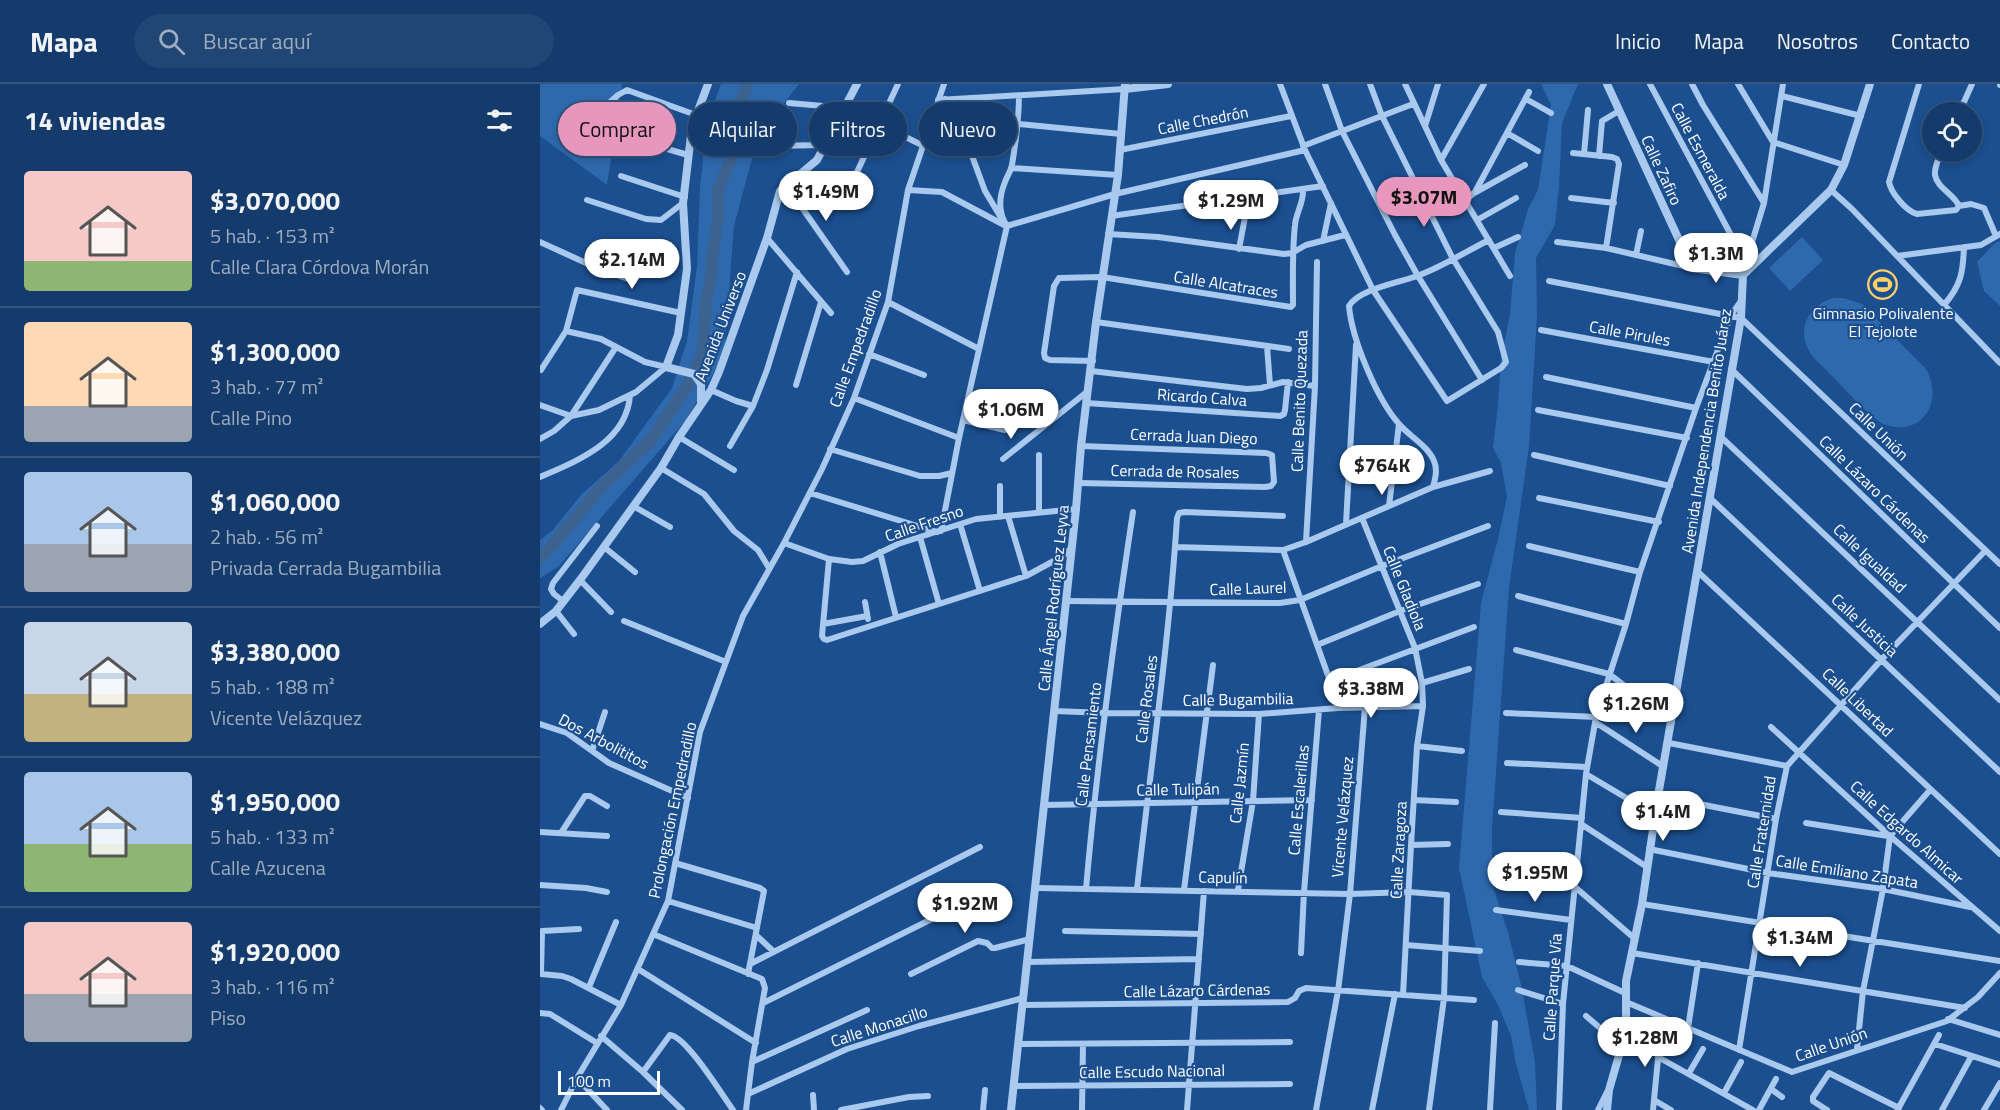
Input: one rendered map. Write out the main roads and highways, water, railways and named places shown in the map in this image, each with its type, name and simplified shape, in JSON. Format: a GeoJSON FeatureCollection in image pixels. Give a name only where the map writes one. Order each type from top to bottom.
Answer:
{"type":"FeatureCollection","features":[{"type":"Feature","properties":{"kind":"waterway"},"geometry":{"type":"LineString","coordinates":[[540,557],[603,485],[650,441],[688,385],[703,352],[706,301],[711,279],[718,217],[718,190],[733,154],[728,128],[748,84]]}},
{"type":"Feature","properties":{"kind":"place","name":"Gimnasio Polivalente El Tejolote"},"geometry":{"type":"Point","coordinates":[1883,285]}}]}
